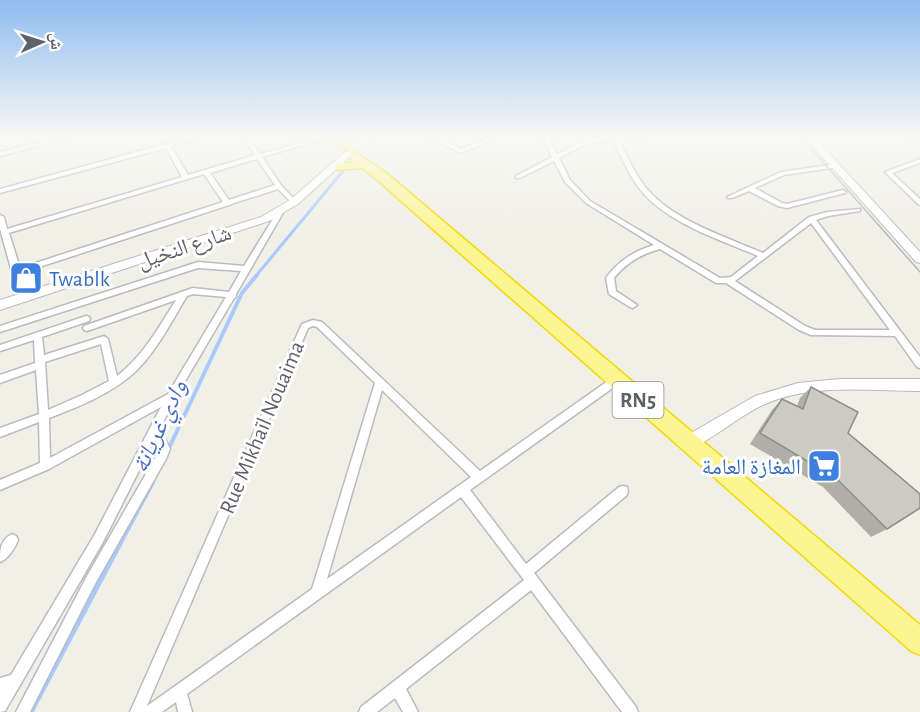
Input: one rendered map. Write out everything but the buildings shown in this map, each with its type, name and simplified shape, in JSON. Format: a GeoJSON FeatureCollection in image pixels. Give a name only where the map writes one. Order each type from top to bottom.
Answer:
{"type":"FeatureCollection","features":[{"type":"Feature","properties":{"kind":"highway","name":"RN5"},"geometry":{"type":"LineString","coordinates":[[383,169],[619,378],[920,627]]}},
{"type":"Feature","properties":{"kind":"highway","name":"RN5"},"geometry":{"type":"LineString","coordinates":[[693,441],[920,642]]}},
{"type":"Feature","properties":{"kind":"main road"},"geometry":{"type":"LineString","coordinates":[[321,179],[333,169]]}},
{"type":"Feature","properties":{"kind":"main road","name":"شارع النخيل"},"geometry":{"type":"LineString","coordinates":[[0,305],[252,224],[281,211],[333,169]]}},
{"type":"Feature","properties":{"kind":"main road"},"geometry":{"type":"LineString","coordinates":[[839,169],[919,256]]}},
{"type":"Feature","properties":{"kind":"main road"},"geometry":{"type":"LineString","coordinates":[[693,441],[746,408],[781,392],[829,387],[920,385]]}},
{"type":"Feature","properties":{"kind":"street"},"geometry":{"type":"LineString","coordinates":[[0,190],[79,169]]}},
{"type":"Feature","properties":{"kind":"street"},"geometry":{"type":"LineString","coordinates":[[181,169],[186,178]]}},
{"type":"Feature","properties":{"kind":"street"},"geometry":{"type":"LineString","coordinates":[[5,232],[215,169]]}},
{"type":"Feature","properties":{"kind":"street"},"geometry":{"type":"LineString","coordinates":[[268,169],[294,202]]}},
{"type":"Feature","properties":{"kind":"street"},"geometry":{"type":"LineString","coordinates":[[518,177],[532,169]]}},
{"type":"Feature","properties":{"kind":"street"},"geometry":{"type":"LineString","coordinates":[[561,169],[567,181],[588,202],[714,278],[729,281],[802,328],[814,333],[897,333]]}},
{"type":"Feature","properties":{"kind":"street"},"geometry":{"type":"LineString","coordinates":[[632,169],[644,191],[657,203],[683,219],[764,256]]}},
{"type":"Feature","properties":{"kind":"street"},"geometry":{"type":"LineString","coordinates":[[730,197],[783,173],[812,169]]}},
{"type":"Feature","properties":{"kind":"street"},"geometry":{"type":"LineString","coordinates":[[895,169],[888,172],[920,203]]}},
{"type":"Feature","properties":{"kind":"street"},"geometry":{"type":"LineString","coordinates":[[206,172],[228,204]]}},
{"type":"Feature","properties":{"kind":"street"},"geometry":{"type":"LineString","coordinates":[[16,272],[279,186]]}},
{"type":"Feature","properties":{"kind":"street"},"geometry":{"type":"LineString","coordinates":[[749,188],[780,205],[787,206],[843,192]]}},
{"type":"Feature","properties":{"kind":"street"},"geometry":{"type":"LineString","coordinates":[[729,281],[812,219],[827,214],[858,210]]}},
{"type":"Feature","properties":{"kind":"street"},"geometry":{"type":"LineString","coordinates":[[0,706],[99,538],[171,397],[281,211]]}},
{"type":"Feature","properties":{"kind":"street"},"geometry":{"type":"LineString","coordinates":[[0,218],[25,297]]}},
{"type":"Feature","properties":{"kind":"street"},"geometry":{"type":"LineString","coordinates":[[812,219],[920,364]]}},
{"type":"Feature","properties":{"kind":"street"},"geometry":{"type":"LineString","coordinates":[[633,305],[612,292],[610,278],[617,267],[629,258],[660,246]]}},
{"type":"Feature","properties":{"kind":"street"},"geometry":{"type":"LineString","coordinates":[[0,329],[198,265],[248,269]]}},
{"type":"Feature","properties":{"kind":"street"},"geometry":{"type":"LineString","coordinates":[[0,348],[185,293],[199,290],[233,295]]}},
{"type":"Feature","properties":{"kind":"street"},"geometry":{"type":"LineString","coordinates":[[0,433],[44,416],[114,383],[138,362],[185,293]]}},
{"type":"Feature","properties":{"kind":"street"},"geometry":{"type":"LineString","coordinates":[[82,302],[90,342]]}},
{"type":"Feature","properties":{"kind":"street","name":"Rue Mikhaïl Nouaima"},"geometry":{"type":"LineString","coordinates":[[137,712],[305,326],[313,323],[319,324],[479,478]]}},
{"type":"Feature","properties":{"kind":"street"},"geometry":{"type":"LineString","coordinates":[[38,336],[45,466]]}},
{"type":"Feature","properties":{"kind":"street"},"geometry":{"type":"LineString","coordinates":[[0,380],[100,339],[106,340],[114,383]]}},
{"type":"Feature","properties":{"kind":"street"},"geometry":{"type":"LineString","coordinates":[[150,712],[318,590],[619,378]]}},
{"type":"Feature","properties":{"kind":"street"},"geometry":{"type":"LineString","coordinates":[[318,590],[379,384]]}},
{"type":"Feature","properties":{"kind":"street"},"geometry":{"type":"LineString","coordinates":[[0,485],[45,466],[171,397]]}},
{"type":"Feature","properties":{"kind":"street"},"geometry":{"type":"LineString","coordinates":[[22,712],[92,580],[162,456],[165,448],[155,429]]}},
{"type":"Feature","properties":{"kind":"street"},"geometry":{"type":"LineString","coordinates":[[463,490],[631,712]]}},
{"type":"Feature","properties":{"kind":"street"},"geometry":{"type":"LineString","coordinates":[[366,712],[529,577],[623,491]]}},
{"type":"Feature","properties":{"kind":"street"},"geometry":{"type":"LineString","coordinates":[[0,556],[12,540]]}},
{"type":"Feature","properties":{"kind":"street"},"geometry":{"type":"LineString","coordinates":[[0,685],[14,681]]}},
{"type":"Feature","properties":{"kind":"street"},"geometry":{"type":"LineString","coordinates":[[397,688],[411,712]]}},
{"type":"Feature","properties":{"kind":"street"},"geometry":{"type":"LineString","coordinates":[[180,691],[185,712]]}},
{"type":"Feature","properties":{"kind":"waterway","name":"وادي غريانة"},"geometry":{"type":"LineString","coordinates":[[255,277],[343,171]]}},
{"type":"Feature","properties":{"kind":"waterway","name":"وادي غريانة"},"geometry":{"type":"LineString","coordinates":[[168,450],[242,293],[257,275]]}},
{"type":"Feature","properties":{"kind":"waterway","name":"وادي غريانة"},"geometry":{"type":"LineString","coordinates":[[31,712],[153,481]]}},
{"type":"Feature","properties":{"kind":"tram line"},"geometry":{"type":"LineString","coordinates":[[829,169],[920,272]]}},
{"type":"Feature","properties":{"kind":"place","name":"Twablk"},"geometry":{"type":"Point","coordinates":[26,278]}},
{"type":"Feature","properties":{"kind":"place","name":"المغازة العامة"},"geometry":{"type":"Point","coordinates":[824,466]}}]}
